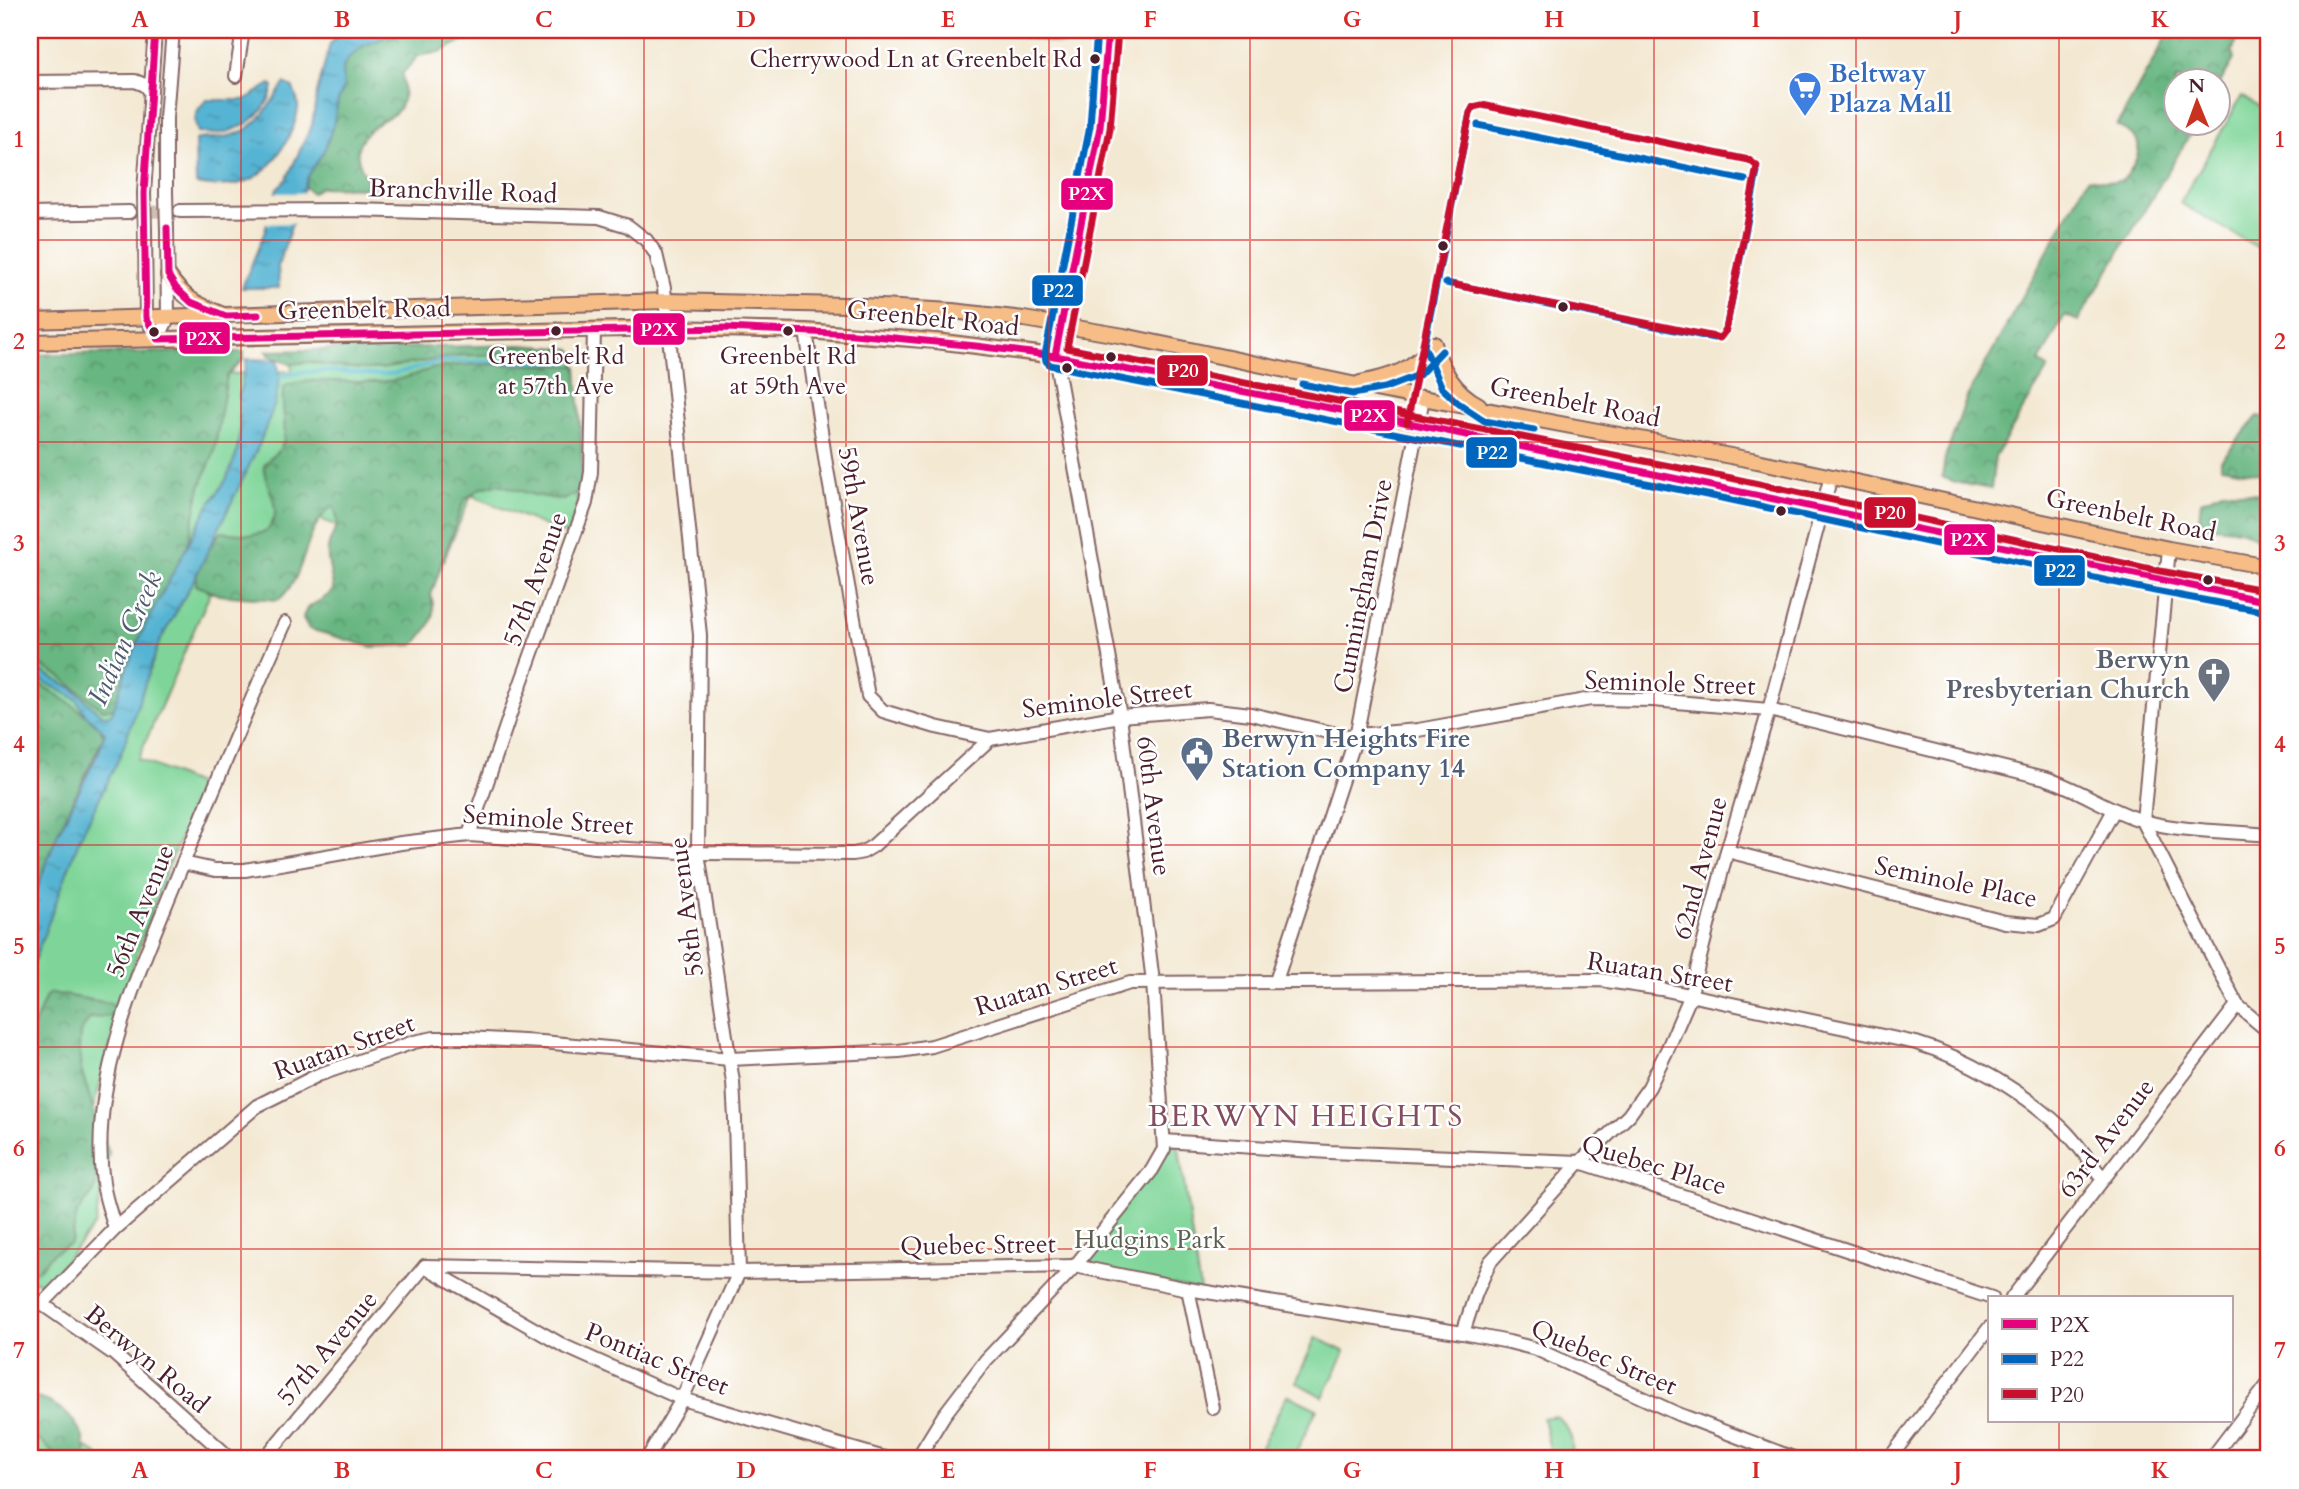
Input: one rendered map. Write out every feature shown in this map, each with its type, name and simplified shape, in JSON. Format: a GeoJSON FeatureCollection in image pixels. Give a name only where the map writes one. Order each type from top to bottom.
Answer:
{"type":"FeatureCollection","features":[{"type":"Feature","properties":{"kind":"main road"},"geometry":{"type":"LineString","coordinates":[[167,275],[191,302],[226,316]]}},
{"type":"Feature","properties":{"kind":"main road","name":"Greenbelt Road"},"geometry":{"type":"LineString","coordinates":[[30,321],[666,301],[920,308],[1062,325],[1830,476],[2169,549],[2269,567]]}},
{"type":"Feature","properties":{"kind":"main road","name":"Greenbelt Road"},"geometry":{"type":"LineString","coordinates":[[30,342],[669,328],[806,331],[936,341],[1055,356],[1418,425],[2269,602]]}},
{"type":"Feature","properties":{"kind":"main road"},"geometry":{"type":"LineString","coordinates":[[1353,384],[1396,375],[1413,366],[1434,344],[1451,383],[1489,411]]}},
{"type":"Feature","properties":{"kind":"street"},"geometry":{"type":"LineString","coordinates":[[155,30],[144,193],[146,318],[158,339]]}},
{"type":"Feature","properties":{"kind":"street"},"geometry":{"type":"LineString","coordinates":[[158,339],[168,317],[166,118],[173,30]]}},
{"type":"Feature","properties":{"kind":"street"},"geometry":{"type":"LineString","coordinates":[[236,76],[243,30]]}},
{"type":"Feature","properties":{"kind":"street"},"geometry":{"type":"LineString","coordinates":[[1055,356],[1100,127],[1108,30]]}},
{"type":"Feature","properties":{"kind":"street"},"geometry":{"type":"LineString","coordinates":[[30,82],[135,81],[145,85],[150,91]]}},
{"type":"Feature","properties":{"kind":"street","name":"Branchville Road"},"geometry":{"type":"LineString","coordinates":[[180,211],[263,209],[609,219],[628,226],[651,247],[661,268],[669,328]]}},
{"type":"Feature","properties":{"kind":"street"},"geometry":{"type":"LineString","coordinates":[[30,214],[129,212]]}},
{"type":"Feature","properties":{"kind":"street","name":"58th Avenue"},"geometry":{"type":"LineString","coordinates":[[647,1459],[682,1399],[739,1272],[733,1082],[698,853],[701,635],[669,328]]}},
{"type":"Feature","properties":{"kind":"street","name":"57th Avenue"},"geometry":{"type":"LineString","coordinates":[[469,835],[586,503],[591,472],[594,329]]}},
{"type":"Feature","properties":{"kind":"street","name":"59th Avenue"},"geometry":{"type":"LineString","coordinates":[[806,331],[824,452],[868,696],[883,711],[902,718],[990,738]]}},
{"type":"Feature","properties":{"kind":"street","name":"60th Avenue"},"geometry":{"type":"LineString","coordinates":[[1055,356],[1119,716],[1153,982],[1164,1141]]}},
{"type":"Feature","properties":{"kind":"street","name":"Cunningham Drive"},"geometry":{"type":"LineString","coordinates":[[1276,981],[1356,737],[1423,398]]}},
{"type":"Feature","properties":{"kind":"street","name":"62nd Avenue"},"geometry":{"type":"LineString","coordinates":[[1463,1333],[1490,1262],[1580,1162],[1629,1115],[1668,1048],[1690,997],[1727,851],[1824,508],[1830,476]]}},
{"type":"Feature","properties":{"kind":"street"},"geometry":{"type":"LineString","coordinates":[[2169,549],[2143,821],[2237,1005],[2269,1032]]}},
{"type":"Feature","properties":{"kind":"street","name":"56th Avenue"},"geometry":{"type":"LineString","coordinates":[[116,1229],[103,1184],[101,1159],[109,1074],[138,973],[252,694],[285,623]]}},
{"type":"Feature","properties":{"kind":"street","name":"Seminole Street"},"geometry":{"type":"LineString","coordinates":[[183,863],[215,870],[245,870],[401,843],[469,835],[554,841],[594,847],[698,853],[853,854],[863,852],[891,830],[990,738],[1119,716],[1222,710],[1356,737],[1418,730],[1591,699],[1642,699],[1769,710],[2045,778],[2068,785],[2114,810],[2158,825],[2269,835]]}},
{"type":"Feature","properties":{"kind":"street","name":"Seminole Place"},"geometry":{"type":"LineString","coordinates":[[1727,851],[2005,922],[2039,925],[2054,919],[2114,810]]}},
{"type":"Feature","properties":{"kind":"street","name":"Ruatan Street"},"geometry":{"type":"LineString","coordinates":[[36,1301],[257,1106],[318,1075],[414,1042],[434,1038],[466,1038],[542,1042],[730,1059],[899,1051],[924,1048],[1117,986],[1153,982],[1600,980],[1661,989],[1916,1043],[1941,1051],[2040,1108],[2073,1140],[2103,1179]]}},
{"type":"Feature","properties":{"kind":"street","name":"63rd Avenue"},"geometry":{"type":"LineString","coordinates":[[2014,1296],[2237,1005]]}},
{"type":"Feature","properties":{"kind":"street"},"geometry":{"type":"LineString","coordinates":[[916,1459],[944,1415],[986,1360],[1075,1266],[1152,1170],[1162,1154],[1164,1141]]}},
{"type":"Feature","properties":{"kind":"street","name":"Quebec Place"},"geometry":{"type":"LineString","coordinates":[[1164,1141],[1329,1152],[1580,1162],[1988,1297]]}},
{"type":"Feature","properties":{"kind":"street","name":"57th Avenue"},"geometry":{"type":"LineString","coordinates":[[264,1459],[425,1266]]}},
{"type":"Feature","properties":{"kind":"street","name":"Quebec Street"},"geometry":{"type":"LineString","coordinates":[[425,1266],[739,1272],[1075,1266],[1188,1289],[1463,1333],[1536,1349],[1678,1414],[1796,1459]]}},
{"type":"Feature","properties":{"kind":"street","name":"Pontiac Street"},"geometry":{"type":"LineString","coordinates":[[425,1266],[564,1346],[682,1399],[888,1459]]}},
{"type":"Feature","properties":{"kind":"street"},"geometry":{"type":"LineString","coordinates":[[1188,1289],[1213,1408]]}},
{"type":"Feature","properties":{"kind":"street","name":"Berwyn Road"},"geometry":{"type":"LineString","coordinates":[[36,1301],[114,1354],[231,1459]]}},
{"type":"Feature","properties":{"kind":"street"},"geometry":{"type":"LineString","coordinates":[[1889,1459],[1988,1329]]}},
{"type":"Feature","properties":{"kind":"street"},"geometry":{"type":"LineString","coordinates":[[2211,1459],[2269,1383]]}},
{"type":"Feature","properties":{"kind":"green space"},"geometry":{"type":"Polygon","coordinates":[[[346,30],[518,30],[514,35],[462,41],[440,52],[418,56],[402,74],[404,86],[399,109],[372,128],[360,143],[358,159],[373,188],[320,187],[312,193],[297,181],[346,53],[346,30]]]}},
{"type":"Feature","properties":{"kind":"green space"},"geometry":{"type":"Polygon","coordinates":[[[990,30],[1085,30],[1082,41],[1058,44],[990,30]]]}},
{"type":"Feature","properties":{"kind":"green space"},"geometry":{"type":"Polygon","coordinates":[[[2170,30],[2243,30],[2232,51],[2234,59],[2230,66],[2162,66],[2162,136],[2189,136],[2078,321],[2065,315],[2039,362],[2048,368],[1995,457],[1991,489],[1942,477],[1945,458],[1967,397],[2088,178],[2113,182],[2123,180],[2133,166],[2138,155],[2136,139],[2117,126],[2170,30]]]}},
{"type":"Feature","properties":{"kind":"green space"},"geometry":{"type":"Polygon","coordinates":[[[2242,96],[2269,112],[2269,254],[2180,203],[2219,136],[2232,136],[2232,113],[2242,96]]]}},
{"type":"Feature","properties":{"kind":"green space"},"geometry":{"type":"Polygon","coordinates":[[[522,345],[571,349],[576,357],[545,359],[509,354],[456,356],[381,369],[361,369],[311,362],[290,364],[270,356],[267,351],[522,345]]]}},
{"type":"Feature","properties":{"kind":"green space"},"geometry":{"type":"Polygon","coordinates":[[[564,348],[575,361],[578,406],[577,516],[569,536],[471,495],[440,569],[313,516],[282,592],[210,593],[138,759],[202,786],[166,872],[132,968],[92,1113],[109,1152],[95,1225],[46,1284],[30,1280],[30,358],[230,354],[231,374],[292,371],[291,352],[564,348]]]}},
{"type":"Feature","properties":{"kind":"green space"},"geometry":{"type":"Polygon","coordinates":[[[244,352],[244,359],[227,376],[214,453],[200,487],[188,547],[128,664],[114,708],[103,710],[60,676],[30,660],[30,355],[244,352]]]}},
{"type":"Feature","properties":{"kind":"green space"},"geometry":{"type":"Polygon","coordinates":[[[490,364],[577,366],[581,486],[575,494],[563,500],[498,484],[481,488],[464,500],[431,595],[431,623],[414,645],[372,647],[309,629],[303,618],[305,612],[333,590],[328,554],[337,524],[333,506],[316,526],[295,579],[288,591],[278,600],[219,595],[196,585],[204,557],[221,532],[251,535],[265,532],[272,524],[275,517],[274,500],[264,466],[281,448],[284,440],[285,386],[311,381],[388,381],[442,367],[490,364]]]}},
{"type":"Feature","properties":{"kind":"green space"},"geometry":{"type":"Polygon","coordinates":[[[2258,416],[2269,418],[2269,475],[2221,467],[2221,460],[2258,416]]]}},
{"type":"Feature","properties":{"kind":"green space"},"geometry":{"type":"Polygon","coordinates":[[[2224,490],[2269,495],[2269,542],[2243,531],[2209,526],[2199,520],[2201,501],[2224,490]]]}},
{"type":"Feature","properties":{"kind":"green space"},"geometry":{"type":"Polygon","coordinates":[[[30,679],[83,713],[104,736],[58,833],[30,908],[30,679]]]}},
{"type":"Feature","properties":{"kind":"green space"},"geometry":{"type":"Polygon","coordinates":[[[51,993],[110,1003],[116,1009],[112,1016],[90,1018],[80,1033],[81,1070],[97,1120],[95,1190],[77,1213],[71,1243],[53,1253],[38,1270],[30,1274],[30,1035],[46,996],[51,993]]]}},
{"type":"Feature","properties":{"kind":"green space","name":"Hudgins Park"},"geometry":{"type":"Polygon","coordinates":[[[1178,1142],[1200,1291],[1075,1266],[1164,1149],[1178,1142]]]}},
{"type":"Feature","properties":{"kind":"green space"},"geometry":{"type":"Polygon","coordinates":[[[1316,1337],[1345,1352],[1323,1397],[1296,1382],[1316,1337]]]}},
{"type":"Feature","properties":{"kind":"green space"},"geometry":{"type":"Polygon","coordinates":[[[1287,1395],[1317,1409],[1293,1459],[1272,1459],[1258,1453],[1287,1395]]]}},
{"type":"Feature","properties":{"kind":"green space"},"geometry":{"type":"Polygon","coordinates":[[[30,1397],[51,1403],[70,1417],[82,1436],[85,1459],[59,1459],[30,1434],[30,1397]]]}},
{"type":"Feature","properties":{"kind":"green space"},"geometry":{"type":"Polygon","coordinates":[[[30,1414],[99,1455],[97,1459],[30,1459],[30,1414]]]}},
{"type":"Feature","properties":{"kind":"green space"},"geometry":{"type":"Polygon","coordinates":[[[1556,1416],[1572,1441],[1568,1459],[1552,1459],[1543,1418],[1556,1416]]]}},
{"type":"Feature","properties":{"kind":"water"},"geometry":{"type":"Polygon","coordinates":[[[347,30],[426,30],[386,37],[363,46],[347,60],[343,68],[344,87],[333,126],[324,151],[308,176],[278,266],[279,288],[242,288],[265,231],[277,188],[286,180],[312,125],[330,44],[339,33],[347,30]]]}},
{"type":"Feature","properties":{"kind":"water"},"geometry":{"type":"Polygon","coordinates":[[[285,83],[293,88],[298,109],[287,141],[272,162],[254,178],[245,182],[221,186],[196,184],[195,140],[229,136],[248,128],[262,115],[285,83]]]}},
{"type":"Feature","properties":{"kind":"water"},"geometry":{"type":"Polygon","coordinates":[[[271,84],[273,86],[270,97],[264,108],[246,124],[223,133],[198,132],[196,114],[207,100],[244,100],[271,84]]]}},
{"type":"Feature","properties":{"kind":"water","name":"Indian Creek"},"geometry":{"type":"Polygon","coordinates":[[[247,359],[277,360],[280,377],[275,403],[259,445],[196,576],[159,643],[121,754],[80,838],[30,972],[30,908],[58,833],[99,751],[105,732],[85,714],[76,699],[30,674],[30,665],[72,688],[99,713],[107,716],[112,713],[128,664],[145,626],[206,510],[226,480],[236,455],[240,431],[239,397],[247,359]]]}},
{"type":"Feature","properties":{"kind":"pier"},"geometry":{"type":"Polygon","coordinates":[[[272,193],[306,193],[296,223],[263,224],[272,193]]]}},
{"type":"Feature","properties":{"kind":"waterway"},"geometry":{"type":"LineString","coordinates":[[275,378],[303,372],[329,371],[394,374],[443,361],[568,362]]}},
{"type":"Feature","properties":{"kind":"tunnel"},"geometry":{"type":"LineString","coordinates":[[129,212],[180,211]]}},
{"type":"Feature","properties":{"kind":"transit line","name":"P2X"},"geometry":{"type":"LineString","coordinates":[[155,30],[144,193],[146,318],[158,339],[726,328],[854,334],[976,346],[1055,356],[1404,422],[2269,602]]}},
{"type":"Feature","properties":{"kind":"transit line","name":"P22"},"geometry":{"type":"LineString","coordinates":[[1097,30],[1090,126],[1045,355],[1050,365],[1727,499],[2155,591],[2267,612]]}},
{"type":"Feature","properties":{"kind":"transit line","name":"P2X"},"geometry":{"type":"LineString","coordinates":[[1055,356],[1100,127],[1108,30]]}},
{"type":"Feature","properties":{"kind":"transit line","name":"P20"},"geometry":{"type":"LineString","coordinates":[[1118,31],[1110,129],[1067,348],[1731,478],[2160,571],[2269,591]]}},
{"type":"Feature","properties":{"kind":"transit line","name":"P20"},"geometry":{"type":"LineString","coordinates":[[1407,423],[1473,107],[1482,105],[1749,160],[1757,166],[1726,330],[1720,338],[1456,285]]}},
{"type":"Feature","properties":{"kind":"transit line","name":"P22"},"geometry":{"type":"LineString","coordinates":[[1470,113],[1424,346],[1442,388],[1458,403],[1485,421],[1534,430]]}},
{"type":"Feature","properties":{"kind":"transit line","name":"P22"},"geometry":{"type":"LineString","coordinates":[[1478,125],[1745,180]]}},
{"type":"Feature","properties":{"kind":"transit line","name":"P22"},"geometry":{"type":"LineString","coordinates":[[1726,330],[1757,172]]}},
{"type":"Feature","properties":{"kind":"transit line","name":"P2X"},"geometry":{"type":"LineString","coordinates":[[167,228],[168,275],[176,288],[191,302],[226,316],[258,315]]}},
{"type":"Feature","properties":{"kind":"transit line","name":"P22"},"geometry":{"type":"LineString","coordinates":[[1446,283],[1714,338]]}},
{"type":"Feature","properties":{"kind":"transit line","name":"P22"},"geometry":{"type":"LineString","coordinates":[[1302,384],[1353,394],[1385,388],[1419,375],[1442,351]]}},
{"type":"Feature","properties":{"kind":"place","name":"Cherrywood Ln at Greenbelt Rd"},"geometry":{"type":"Point","coordinates":[1095,59]}},
{"type":"Feature","properties":{"kind":"place","name":"Beltway Plaza Mall"},"geometry":{"type":"Point","coordinates":[1805,118]}},
{"type":"Feature","properties":{"kind":"place","name":"Greenbelt Rd at 57th Ave"},"geometry":{"type":"Point","coordinates":[556,331]}},
{"type":"Feature","properties":{"kind":"place","name":"Greenbelt Rd at 59th Ave"},"geometry":{"type":"Point","coordinates":[788,331]}},
{"type":"Feature","properties":{"kind":"place","name":"Berwyn Presbyterian Church"},"geometry":{"type":"Point","coordinates":[2214,704]}},
{"type":"Feature","properties":{"kind":"place","name":"Berwyn Heights Fire Station Company 14"},"geometry":{"type":"Point","coordinates":[1197,783]}},
{"type":"Feature","properties":{"kind":"district","name":"BERWYN HEIGHTS"},"geometry":{"type":"Point","coordinates":[1306,1116]}}]}
